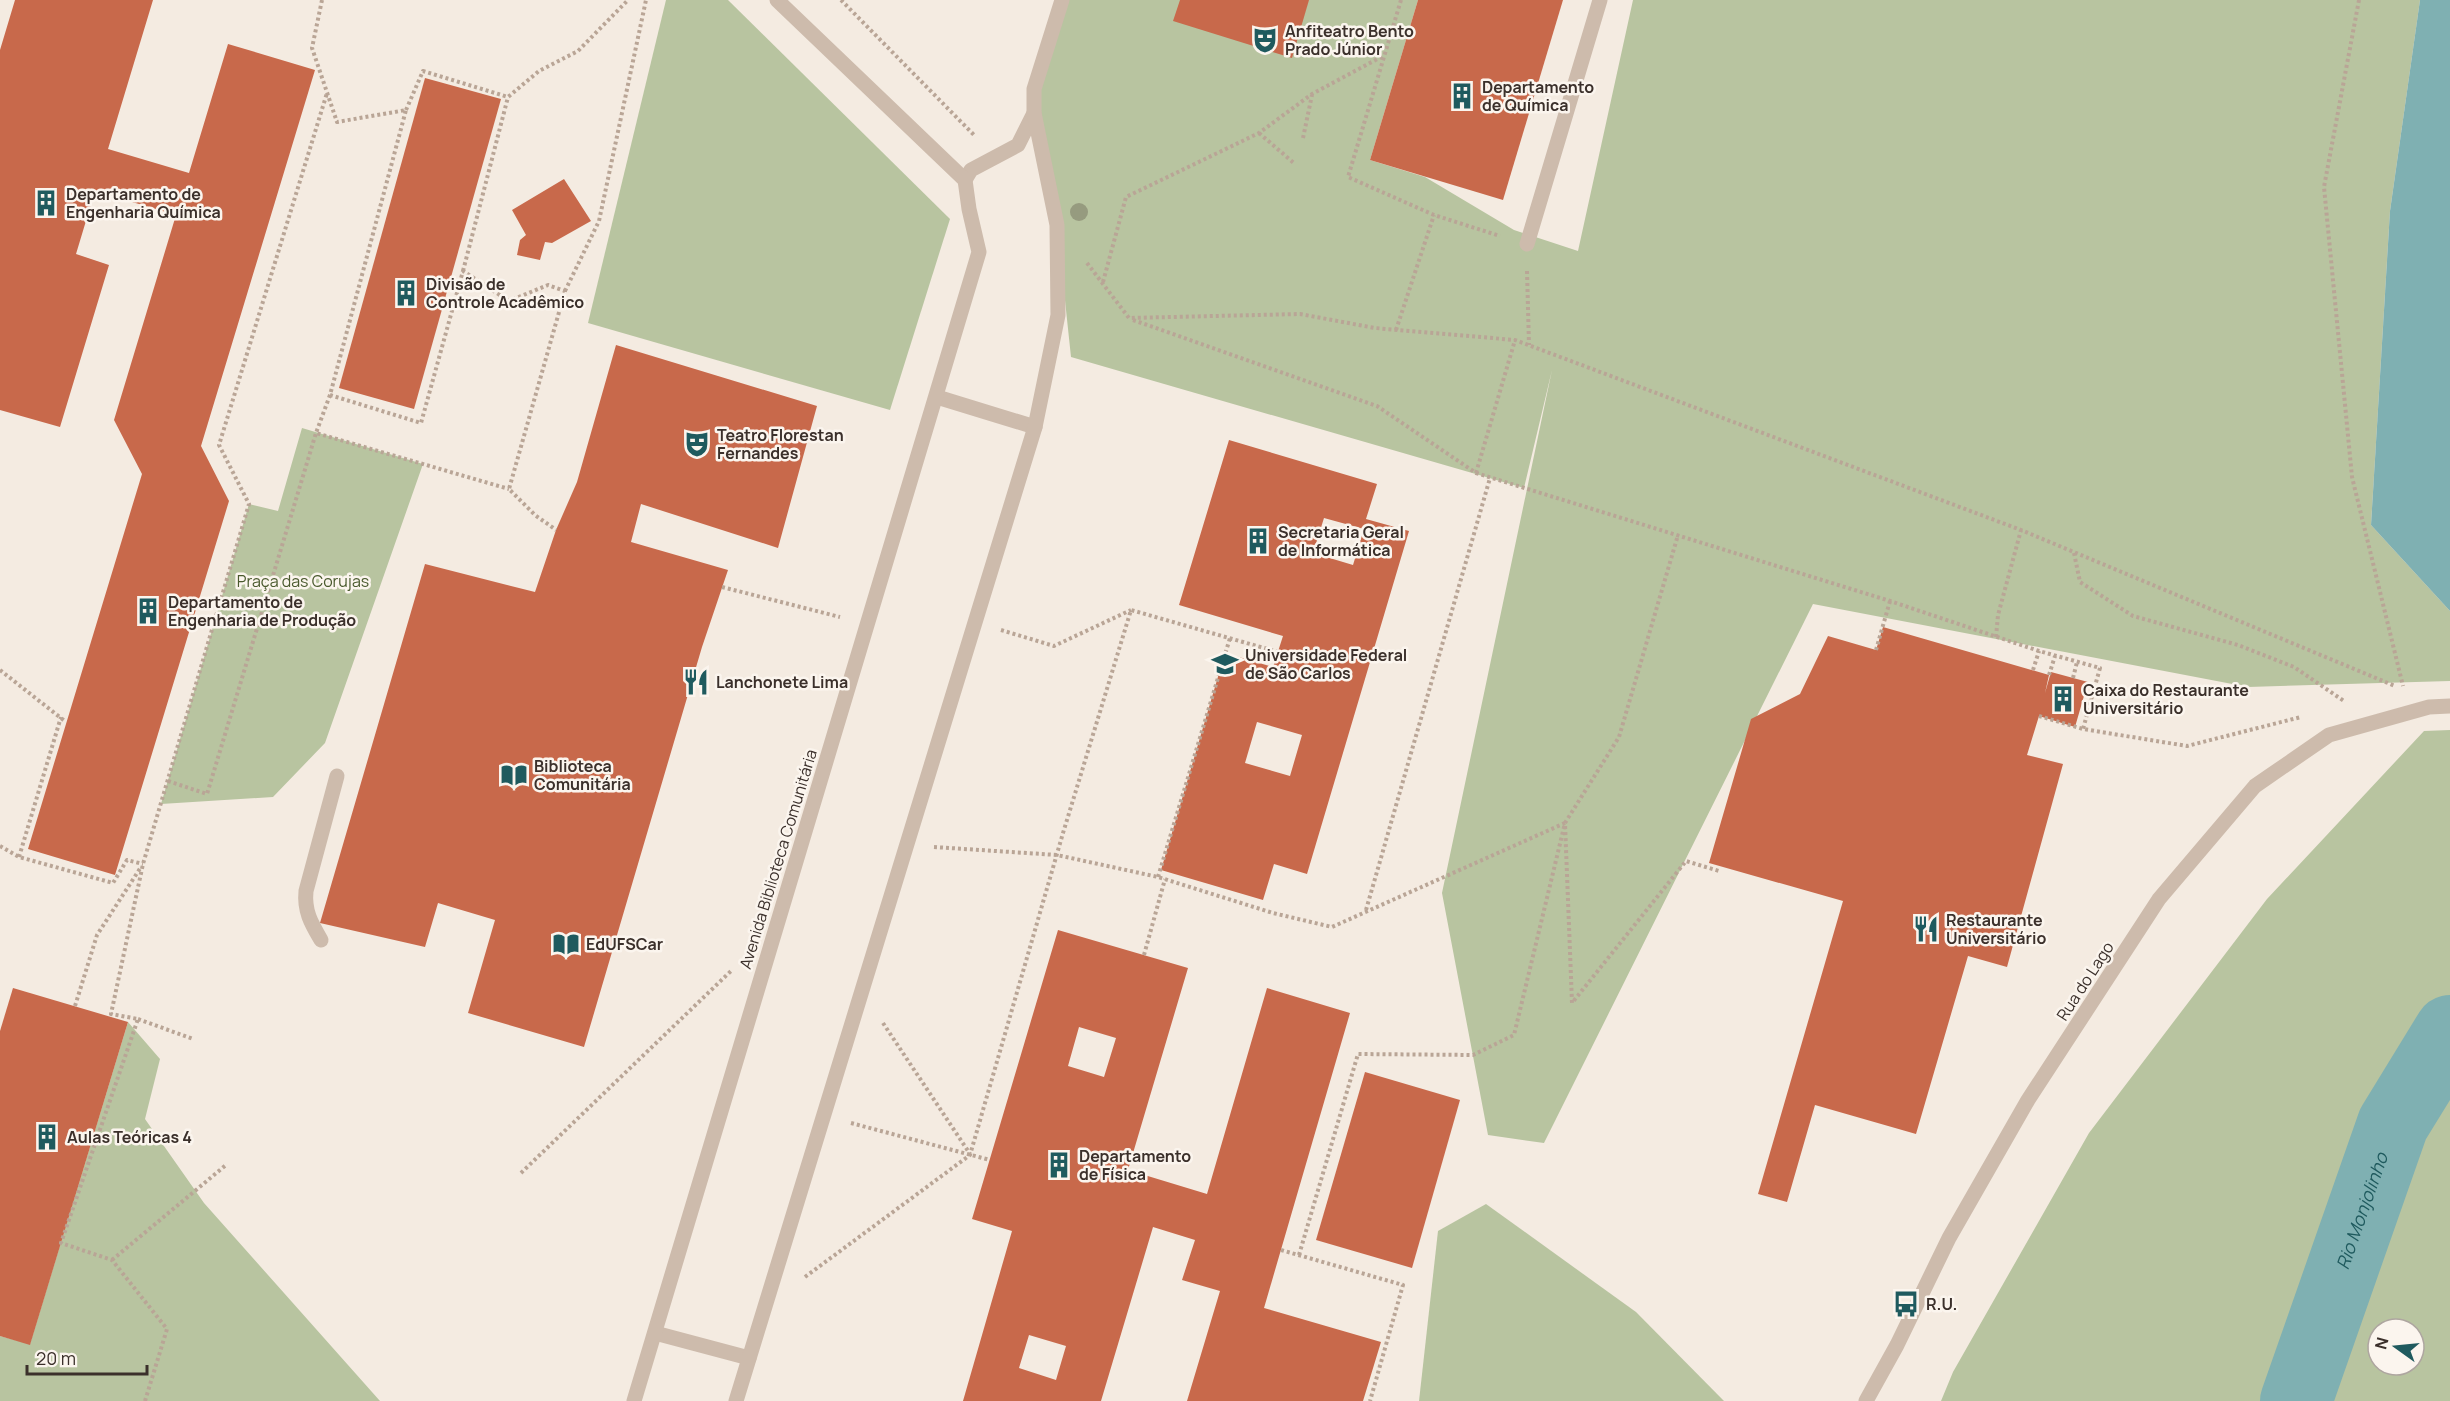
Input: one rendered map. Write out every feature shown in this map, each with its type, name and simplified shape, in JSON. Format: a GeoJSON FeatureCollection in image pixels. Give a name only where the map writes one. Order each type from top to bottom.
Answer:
{"type":"FeatureCollection","features":[{"type":"Feature","properties":{"kind":"street"},"geometry":{"type":"LineString","coordinates":[[777,0],[965,180],[971,170],[1018,146],[1034,113]]}},
{"type":"Feature","properties":{"kind":"street"},"geometry":{"type":"LineString","coordinates":[[736,1401],[1035,427],[1058,315],[1057,225],[1034,113],[1034,89],[1062,0]]}},
{"type":"Feature","properties":{"kind":"street"},"geometry":{"type":"LineString","coordinates":[[1527,244],[1600,0]]}},
{"type":"Feature","properties":{"kind":"street","name":"Avenida Biblioteca Comunitária"},"geometry":{"type":"LineString","coordinates":[[634,1401],[979,252],[965,180]]}},
{"type":"Feature","properties":{"kind":"street"},"geometry":{"type":"LineString","coordinates":[[937,397],[1035,427]]}},
{"type":"Feature","properties":{"kind":"street","name":"Rua do Lago"},"geometry":{"type":"LineString","coordinates":[[1866,1401],[1897,1345],[1948,1238],[2028,1100],[2159,899],[2255,786],[2329,735],[2429,707],[2450,706]]}},
{"type":"Feature","properties":{"kind":"street"},"geometry":{"type":"LineString","coordinates":[[321,940],[308,919],[305,904],[306,891],[337,776]]}},
{"type":"Feature","properties":{"kind":"street"},"geometry":{"type":"LineString","coordinates":[[655,1333],[749,1358]]}},
{"type":"Feature","properties":{"kind":"path"},"geometry":{"type":"LineString","coordinates":[[322,0],[312,48],[337,122],[406,110]]}},
{"type":"Feature","properties":{"kind":"path"},"geometry":{"type":"LineString","coordinates":[[330,395],[421,423],[508,97],[539,71],[578,51],[628,0]]}},
{"type":"Feature","properties":{"kind":"path"},"geometry":{"type":"LineString","coordinates":[[509,489],[564,291],[599,221],[646,0]]}},
{"type":"Feature","properties":{"kind":"path"},"geometry":{"type":"LineString","coordinates":[[841,0],[997,158]]}},
{"type":"Feature","properties":{"kind":"path"},"geometry":{"type":"LineString","coordinates":[[1401,0],[1348,177],[1434,215],[1527,244],[1529,345]]}},
{"type":"Feature","properties":{"kind":"path"},"geometry":{"type":"LineString","coordinates":[[1129,318],[1300,314],[1396,330],[1515,340],[2021,530],[2404,690],[2352,477],[2324,187],[2359,0]]}},
{"type":"Feature","properties":{"kind":"path"},"geometry":{"type":"LineString","coordinates":[[1103,283],[1126,198],[1259,133],[1312,94],[1384,56]]}},
{"type":"Feature","properties":{"kind":"path"},"geometry":{"type":"LineString","coordinates":[[168,781],[207,794],[316,433],[330,395],[406,110],[423,72],[508,97]]}},
{"type":"Feature","properties":{"kind":"path"},"geometry":{"type":"LineString","coordinates":[[193,1039],[138,1020],[111,1014],[143,864],[249,504],[219,445],[327,93]]}},
{"type":"Feature","properties":{"kind":"path"},"geometry":{"type":"LineString","coordinates":[[1303,138],[1312,94]]}},
{"type":"Feature","properties":{"kind":"path"},"geometry":{"type":"LineString","coordinates":[[1259,133],[1295,164]]}},
{"type":"Feature","properties":{"kind":"path"},"geometry":{"type":"LineString","coordinates":[[1396,330],[1434,215]]}},
{"type":"Feature","properties":{"kind":"path"},"geometry":{"type":"LineString","coordinates":[[1057,225],[1129,318],[1377,406],[1476,473],[1890,601],[2039,651],[2100,668],[2083,729]]}},
{"type":"Feature","properties":{"kind":"path"},"geometry":{"type":"LineString","coordinates":[[463,271],[509,300],[548,285],[564,291]]}},
{"type":"Feature","properties":{"kind":"path"},"geometry":{"type":"LineString","coordinates":[[1476,473],[1515,340]]}},
{"type":"Feature","properties":{"kind":"path"},"geometry":{"type":"LineString","coordinates":[[316,433],[509,489],[535,515],[556,530]]}},
{"type":"Feature","properties":{"kind":"path"},"geometry":{"type":"LineString","coordinates":[[1365,911],[1490,478]]}},
{"type":"Feature","properties":{"kind":"path"},"geometry":{"type":"LineString","coordinates":[[1996,637],[1998,615],[2021,530]]}},
{"type":"Feature","properties":{"kind":"path"},"geometry":{"type":"LineString","coordinates":[[1299,1255],[1359,1054],[1473,1055],[1514,1035],[1565,824],[1619,737],[1678,535]]}},
{"type":"Feature","properties":{"kind":"path"},"geometry":{"type":"LineString","coordinates":[[2074,552],[2080,582],[2133,616],[2238,645],[2294,667],[2349,705]]}},
{"type":"Feature","properties":{"kind":"path"},"geometry":{"type":"LineString","coordinates":[[722,587],[868,624]]}},
{"type":"Feature","properties":{"kind":"path"},"geometry":{"type":"LineString","coordinates":[[1876,650],[1890,601]]}},
{"type":"Feature","properties":{"kind":"path"},"geometry":{"type":"LineString","coordinates":[[802,1280],[970,1155],[1131,610]]}},
{"type":"Feature","properties":{"kind":"path"},"geometry":{"type":"LineString","coordinates":[[975,622],[1054,646],[1131,610],[1278,652]]}},
{"type":"Feature","properties":{"kind":"path"},"geometry":{"type":"LineString","coordinates":[[1158,877],[1230,638]]}},
{"type":"Feature","properties":{"kind":"path"},"geometry":{"type":"LineString","coordinates":[[2033,670],[2039,651]]}},
{"type":"Feature","properties":{"kind":"path"},"geometry":{"type":"LineString","coordinates":[[2049,675],[2055,656]]}},
{"type":"Feature","properties":{"kind":"path"},"geometry":{"type":"LineString","coordinates":[[2073,678],[2077,662]]}},
{"type":"Feature","properties":{"kind":"path"},"geometry":{"type":"LineString","coordinates":[[0,670],[66,722]]}},
{"type":"Feature","properties":{"kind":"path"},"geometry":{"type":"LineString","coordinates":[[2039,716],[2083,729],[2187,746],[2310,715]]}},
{"type":"Feature","properties":{"kind":"path"},"geometry":{"type":"LineString","coordinates":[[19,857],[61,717]]}},
{"type":"Feature","properties":{"kind":"path"},"geometry":{"type":"LineString","coordinates":[[907,845],[1057,855],[1158,877],[1273,913],[1332,927],[1565,824]]}},
{"type":"Feature","properties":{"kind":"path"},"geometry":{"type":"LineString","coordinates":[[1565,824],[1572,1003],[1686,861],[1719,871]]}},
{"type":"Feature","properties":{"kind":"path"},"geometry":{"type":"LineString","coordinates":[[0,846],[19,857],[113,883],[127,860],[143,864]]}},
{"type":"Feature","properties":{"kind":"path"},"geometry":{"type":"LineString","coordinates":[[75,1006],[97,935],[143,864]]}},
{"type":"Feature","properties":{"kind":"path"},"geometry":{"type":"LineString","coordinates":[[1144,955],[1165,879]]}},
{"type":"Feature","properties":{"kind":"path"},"geometry":{"type":"LineString","coordinates":[[521,1173],[734,968]]}},
{"type":"Feature","properties":{"kind":"path"},"geometry":{"type":"LineString","coordinates":[[862,991],[970,1155]]}},
{"type":"Feature","properties":{"kind":"path"},"geometry":{"type":"LineString","coordinates":[[138,1020],[61,1243],[112,1260],[166,1329],[145,1401]]}},
{"type":"Feature","properties":{"kind":"path"},"geometry":{"type":"LineString","coordinates":[[824,1115],[990,1160]]}},
{"type":"Feature","properties":{"kind":"path"},"geometry":{"type":"LineString","coordinates":[[112,1260],[226,1165]]}},
{"type":"Feature","properties":{"kind":"path"},"geometry":{"type":"LineString","coordinates":[[1281,1250],[1403,1285],[1371,1401]]}},
{"type":"Feature","properties":{"kind":"green space"},"geometry":{"type":"Polygon","coordinates":[[[666,0],[728,0],[950,219],[890,410],[588,323],[666,0]]]}},
{"type":"Feature","properties":{"kind":"green space"},"geometry":{"type":"Polygon","coordinates":[[[1062,0],[1418,0],[1370,160],[1425,177],[1514,230],[1578,251],[1633,0],[2420,0],[2390,211],[2371,525],[2450,611],[2450,681],[2248,687],[1813,604],[1544,1143],[1488,1135],[1442,893],[1552,370],[1524,488],[1071,357],[1057,225],[1034,113],[1062,0]]]}},
{"type":"Feature","properties":{"kind":"green space","name":"Praça das Corujas"},"geometry":{"type":"Polygon","coordinates":[[[302,428],[423,464],[325,743],[273,797],[161,804],[249,504],[278,511],[302,428]]]}},
{"type":"Feature","properties":{"kind":"green space"},"geometry":{"type":"Polygon","coordinates":[[[2450,730],[2450,1401],[1941,1401],[1953,1372],[2089,1133],[2267,899],[2424,731],[2450,730]]]}},
{"type":"Feature","properties":{"kind":"green space"},"geometry":{"type":"Polygon","coordinates":[[[128,1022],[160,1059],[145,1119],[204,1203],[380,1401],[0,1401],[0,1336],[30,1344],[128,1022]]]}},
{"type":"Feature","properties":{"kind":"green space"},"geometry":{"type":"Polygon","coordinates":[[[1486,1204],[1636,1312],[1724,1401],[1419,1401],[1438,1231],[1486,1204]]]}},
{"type":"Feature","properties":{"kind":"water"},"geometry":{"type":"Polygon","coordinates":[[[2420,0],[2450,0],[2450,611],[2371,525],[2390,211],[2420,0]]]}},
{"type":"Feature","properties":{"kind":"building"},"geometry":{"type":"Polygon","coordinates":[[[15,0],[153,0],[108,149],[189,173],[228,44],[315,70],[201,446],[229,501],[115,875],[28,849],[142,474],[114,420],[176,215],[95,191],[76,254],[109,265],[60,427],[0,410],[0,50],[15,0]]]}},
{"type":"Feature","properties":{"kind":"building","name":"Anfiteatro Bento Prado Júnior"},"geometry":{"type":"Polygon","coordinates":[[[1180,0],[1309,0],[1292,58],[1173,21],[1180,0]]]}},
{"type":"Feature","properties":{"kind":"building","name":"Departamento de Química"},"geometry":{"type":"Polygon","coordinates":[[[1418,0],[1563,0],[1503,200],[1370,160],[1418,0]]]}},
{"type":"Feature","properties":{"kind":"building","name":"Divisão de Controle Acadêmico"},"geometry":{"type":"Polygon","coordinates":[[[425,78],[501,99],[414,409],[339,388],[425,78]]]}},
{"type":"Feature","properties":{"kind":"building"},"geometry":{"type":"Polygon","coordinates":[[[564,179],[591,221],[552,243],[545,242],[540,260],[517,255],[520,240],[526,235],[512,210],[564,179]]]}},
{"type":"Feature","properties":{"kind":"building","name":"Biblioteca Comunitária"},"geometry":{"type":"Polygon","coordinates":[[[616,345],[817,406],[778,548],[641,504],[631,542],[728,570],[702,647],[584,1047],[468,1013],[495,920],[438,903],[425,947],[320,923],[425,564],[535,592],[556,530],[577,482],[616,345]]]}},
{"type":"Feature","properties":{"kind":"building"},"geometry":{"type":"Polygon","coordinates":[[[1229,440],[1377,484],[1366,519],[1409,531],[1307,874],[1274,864],[1263,900],[1161,870],[1225,653],[1273,667],[1283,636],[1179,605],[1229,440]],[[1324,518],[1313,553],[1353,565],[1364,529],[1324,518]],[[1257,722],[1245,763],[1290,776],[1302,735],[1257,722]]]}},
{"type":"Feature","properties":{"kind":"building","name":"Restaurante Universitário"},"geometry":{"type":"Polygon","coordinates":[[[1883,627],[2049,675],[2045,693],[2051,672],[2088,682],[2075,727],[2039,716],[2027,755],[2063,764],[2007,967],[1968,956],[1916,1134],[1815,1105],[1787,1202],[1758,1194],[1843,901],[1709,863],[1751,719],[1800,694],[1828,636],[1876,650],[1883,627]]]}},
{"type":"Feature","properties":{"kind":"building","name":"Departamento de Física"},"geometry":{"type":"Polygon","coordinates":[[[1058,930],[1188,968],[1128,1170],[1207,1194],[1267,988],[1350,1013],[1264,1308],[1381,1342],[1363,1401],[1187,1401],[1220,1291],[1182,1280],[1195,1240],[1153,1227],[1101,1401],[963,1401],[1012,1231],[972,1219],[1058,930]],[[1079,1027],[1068,1066],[1104,1077],[1116,1038],[1079,1027]],[[1029,1335],[1019,1368],[1056,1380],[1066,1346],[1029,1335]]]}},
{"type":"Feature","properties":{"kind":"building","name":"Aulas Teóricas 4"},"geometry":{"type":"Polygon","coordinates":[[[13,988],[128,1022],[30,1345],[0,1336],[0,1031],[13,988]]]}},
{"type":"Feature","properties":{"kind":"building"},"geometry":{"type":"Polygon","coordinates":[[[1365,1072],[1460,1100],[1412,1268],[1316,1240],[1365,1072]]]}},
{"type":"Feature","properties":{"kind":"waterway","name":"Rio Monjolinho"},"geometry":{"type":"LineString","coordinates":[[2296,1401],[2393,1124],[2450,1031]]}},
{"type":"Feature","properties":{"kind":"place","name":"Anfiteatro Bento Prado Júnior"},"geometry":{"type":"Point","coordinates":[1265,40]}},
{"type":"Feature","properties":{"kind":"place","name":"Departamento de Química"},"geometry":{"type":"Point","coordinates":[1462,96]}},
{"type":"Feature","properties":{"kind":"place","name":"Departamento de Engenharia Química"},"geometry":{"type":"Point","coordinates":[46,203]}},
{"type":"Feature","properties":{"kind":"place","name":"Divisão de Controle Acadêmico"},"geometry":{"type":"Point","coordinates":[406,293]}},
{"type":"Feature","properties":{"kind":"place","name":"Teatro Florestan Fernandes"},"geometry":{"type":"Point","coordinates":[697,444]}},
{"type":"Feature","properties":{"kind":"place","name":"Secretaria Geral de Informática"},"geometry":{"type":"Point","coordinates":[1258,541]}},
{"type":"Feature","properties":{"kind":"place","name":"Departamento de Engenharia de Produção"},"geometry":{"type":"Point","coordinates":[148,611]}},
{"type":"Feature","properties":{"kind":"place","name":"Universidade Federal de São Carlos"},"geometry":{"type":"Point","coordinates":[1225,664]}},
{"type":"Feature","properties":{"kind":"place","name":"Lanchonete Lima"},"geometry":{"type":"Point","coordinates":[696,682]}},
{"type":"Feature","properties":{"kind":"place","name":"Caixa do Restaurante Universitário"},"geometry":{"type":"Point","coordinates":[2063,699]}},
{"type":"Feature","properties":{"kind":"place","name":"Biblioteca Comunitária"},"geometry":{"type":"Point","coordinates":[514,775]}},
{"type":"Feature","properties":{"kind":"place","name":"Restaurante Universitário"},"geometry":{"type":"Point","coordinates":[1926,929]}},
{"type":"Feature","properties":{"kind":"place","name":"EdUFSCar"},"geometry":{"type":"Point","coordinates":[566,944]}},
{"type":"Feature","properties":{"kind":"place","name":"Aulas Teóricas 4"},"geometry":{"type":"Point","coordinates":[47,1137]}},
{"type":"Feature","properties":{"kind":"place","name":"Departamento de Física"},"geometry":{"type":"Point","coordinates":[1059,1165]}},
{"type":"Feature","properties":{"kind":"place","name":"R.U."},"geometry":{"type":"Point","coordinates":[1906,1304]}}]}
